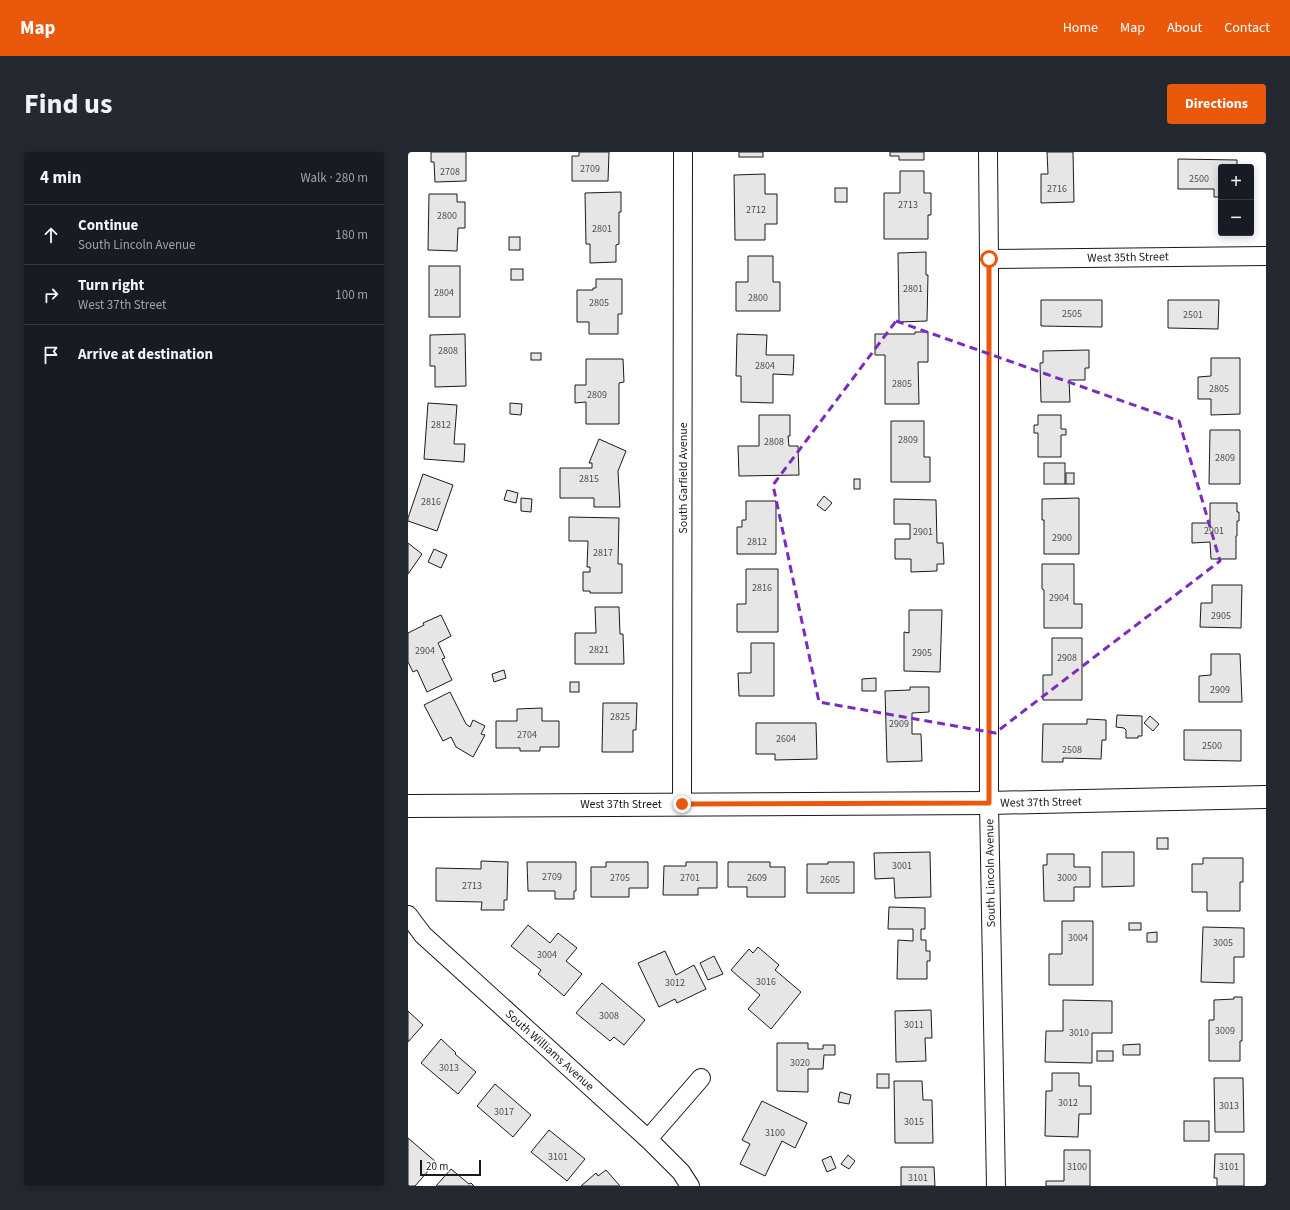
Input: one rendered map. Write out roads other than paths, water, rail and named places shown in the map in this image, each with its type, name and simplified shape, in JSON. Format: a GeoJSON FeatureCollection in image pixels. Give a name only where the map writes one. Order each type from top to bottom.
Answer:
{"type":"FeatureCollection","features":[{"type":"Feature","properties":{"kind":"street","name":"South Garfield Avenue"},"geometry":{"type":"LineString","coordinates":[[682,804],[684,152]]}},
{"type":"Feature","properties":{"kind":"street","name":"South Lincoln Avenue"},"geometry":{"type":"LineString","coordinates":[[988,152],[989,803],[996,1186]]}},
{"type":"Feature","properties":{"kind":"street","name":"West 35th Street"},"geometry":{"type":"LineString","coordinates":[[989,259],[1266,256]]}},
{"type":"Feature","properties":{"kind":"street","name":"West 37th Street"},"geometry":{"type":"LineString","coordinates":[[408,806],[989,803],[1266,797]]}},
{"type":"Feature","properties":{"kind":"street","name":"South Williams Avenue"},"geometry":{"type":"LineString","coordinates":[[408,915],[424,935],[648,1139],[681,1172],[690,1186]]}},
{"type":"Feature","properties":{"kind":"street"},"geometry":{"type":"LineString","coordinates":[[648,1139],[701,1078]]}}]}
